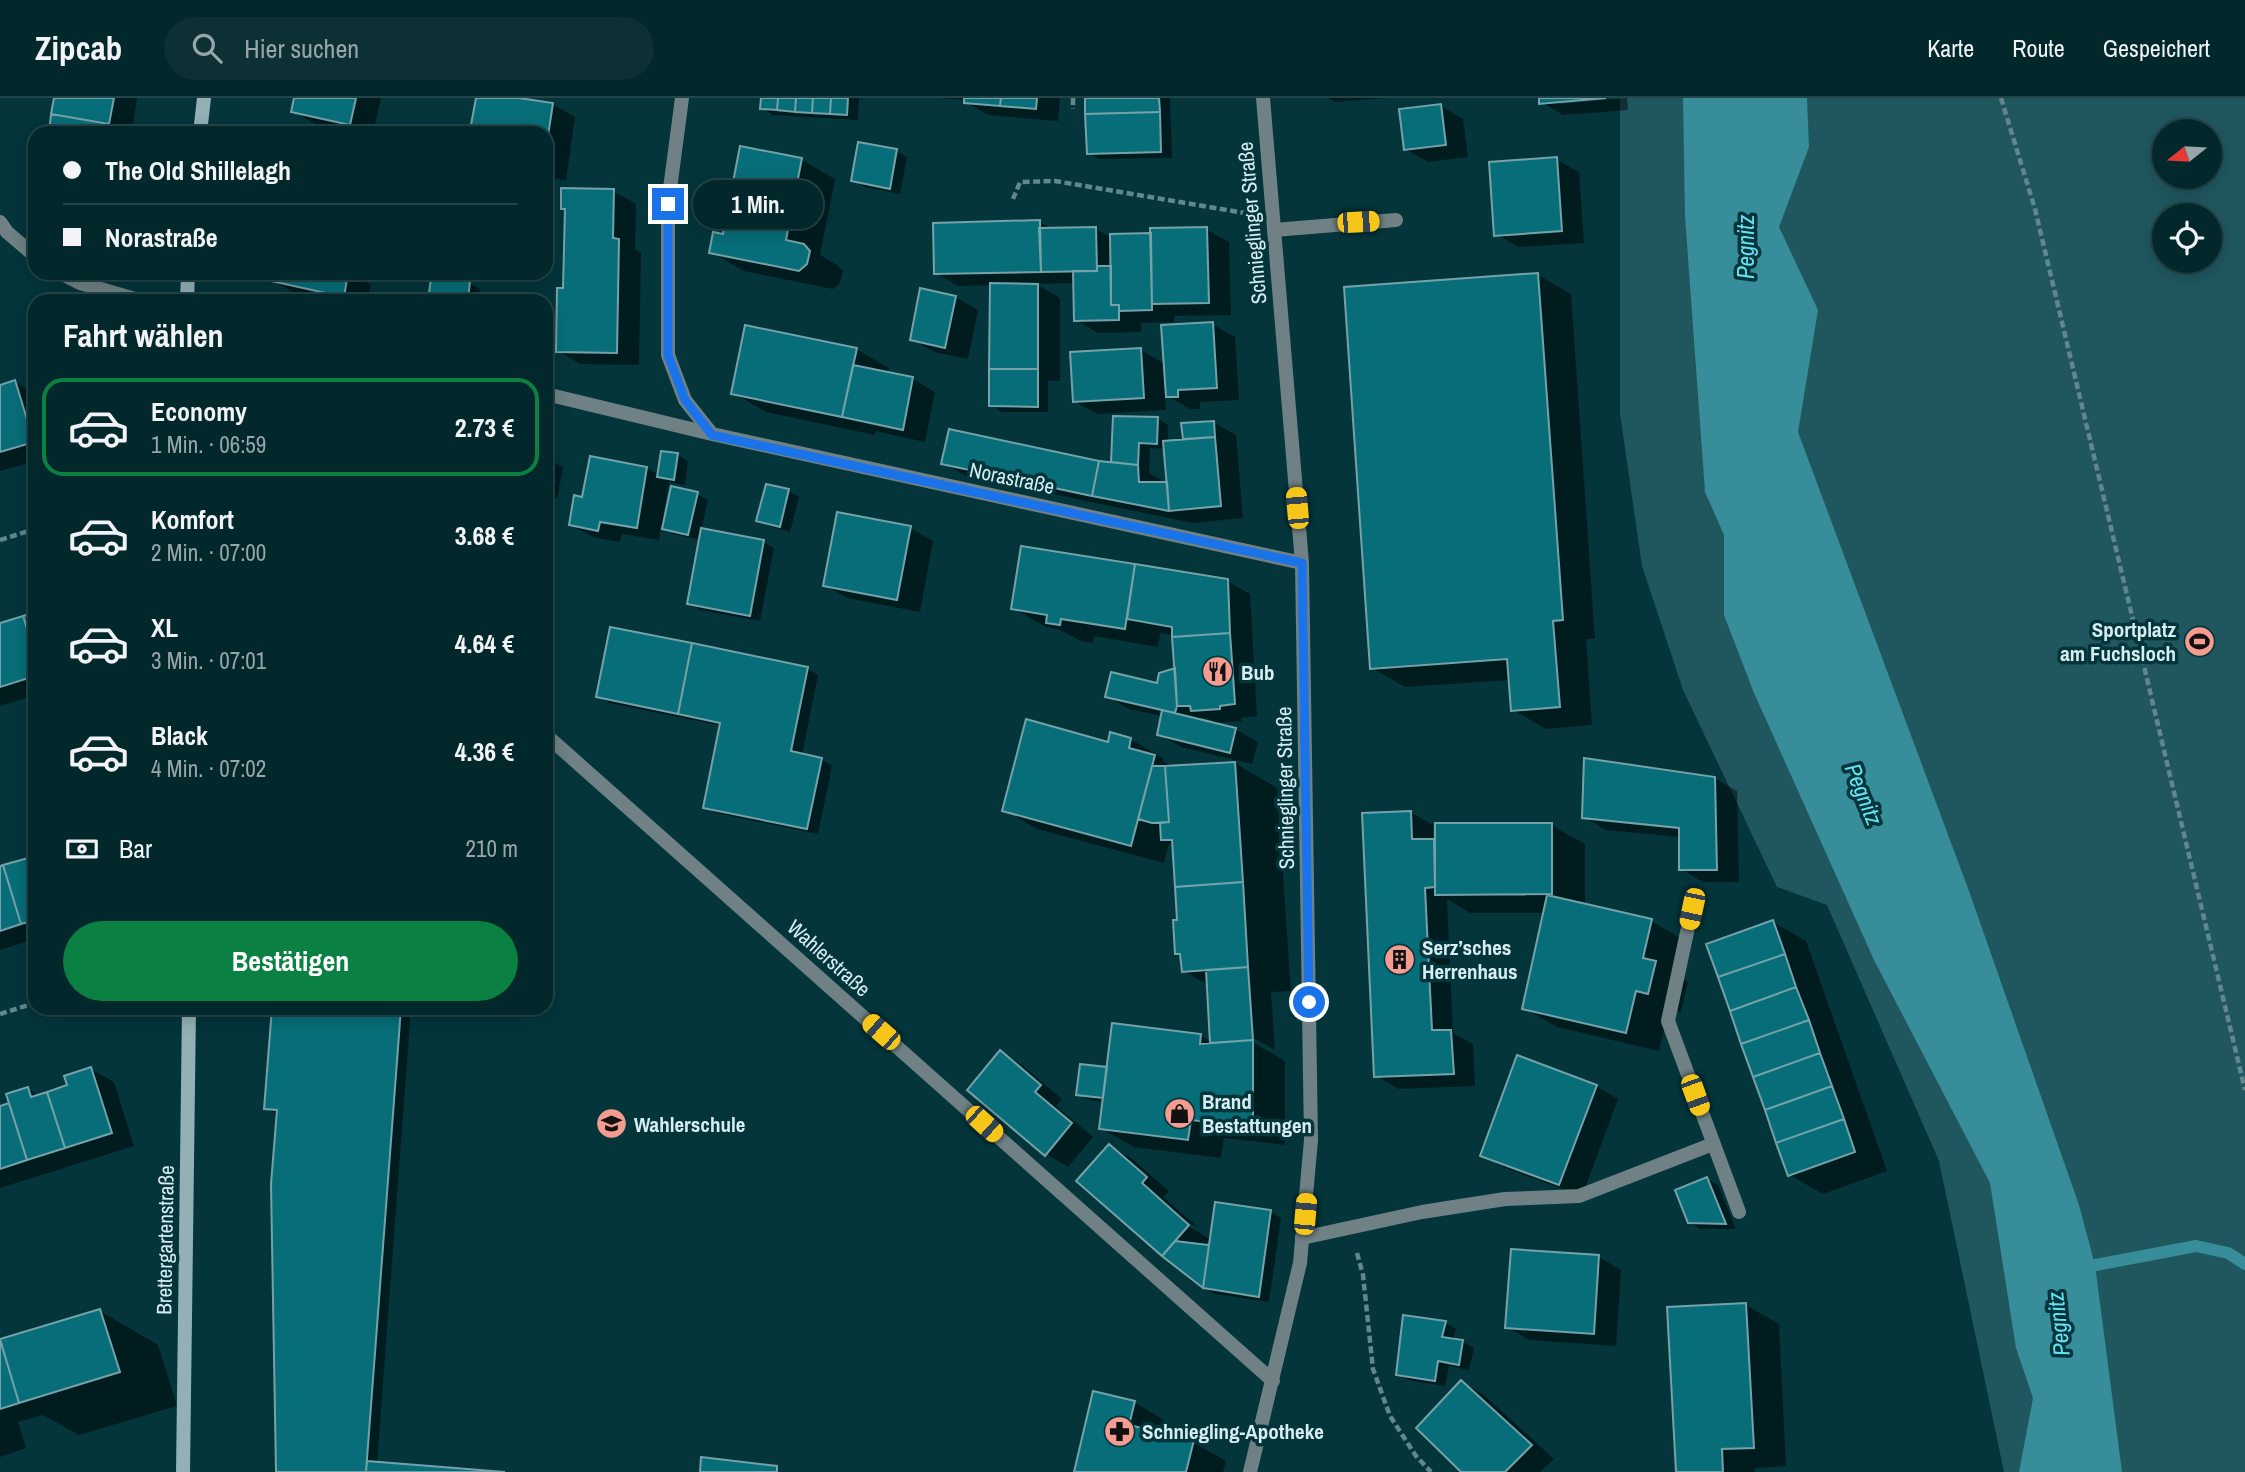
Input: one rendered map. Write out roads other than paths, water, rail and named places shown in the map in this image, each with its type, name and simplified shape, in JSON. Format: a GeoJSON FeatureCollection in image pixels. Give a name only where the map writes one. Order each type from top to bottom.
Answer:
{"type":"FeatureCollection","features":[{"type":"Feature","properties":{"kind":"main road"},"geometry":{"type":"LineString","coordinates":[[201,126],[204,98]]}},
{"type":"Feature","properties":{"kind":"main road","name":"Brettergartenstraße"},"geometry":{"type":"LineString","coordinates":[[183,1472],[189,1015]]}},
{"type":"Feature","properties":{"kind":"street"},"geometry":{"type":"LineString","coordinates":[[682,98],[668,204],[668,355],[685,400],[712,435]]}},
{"type":"Feature","properties":{"kind":"street","name":"Schnieglinger Straße"},"geometry":{"type":"LineString","coordinates":[[1250,1472],[1300,1263],[1311,1139],[1302,563],[1263,98]]}},
{"type":"Feature","properties":{"kind":"street"},"geometry":{"type":"LineString","coordinates":[[1274,224],[1396,220]]}},
{"type":"Feature","properties":{"kind":"street"},"geometry":{"type":"LineString","coordinates":[[0,222],[7,232],[28,250]]}},
{"type":"Feature","properties":{"kind":"street"},"geometry":{"type":"LineString","coordinates":[[74,280],[118,294]]}},
{"type":"Feature","properties":{"kind":"street","name":"Norastraße"},"geometry":{"type":"LineString","coordinates":[[553,396],[712,435],[1302,563]]}},
{"type":"Feature","properties":{"kind":"street","name":"Wahlerstraße"},"geometry":{"type":"LineString","coordinates":[[553,741],[1273,1381]]}},
{"type":"Feature","properties":{"kind":"street"},"geometry":{"type":"LineString","coordinates":[[1692,909],[1668,1021],[1739,1212]]}},
{"type":"Feature","properties":{"kind":"street"},"geometry":{"type":"LineString","coordinates":[[1302,1238],[1422,1212],[1505,1199],[1579,1196],[1713,1144]]}},
{"type":"Feature","properties":{"kind":"water","name":"Pegnitz"},"geometry":{"type":"Polygon","coordinates":[[[1683,98],[1807,98],[1809,147],[1779,227],[1818,310],[1798,432],[1969,891],[2079,1205],[2095,1265],[2122,1472],[2019,1472],[2033,1398],[2016,1348],[1990,1183],[1874,960],[1754,693],[1724,615],[1724,535],[1705,492],[1685,216],[1683,98]]]}},
{"type":"Feature","properties":{"kind":"waterway"},"geometry":{"type":"LineString","coordinates":[[2080,1268],[2196,1246],[2228,1253],[2245,1264]]}},
{"type":"Feature","properties":{"kind":"place","name":"Sportplatz am Fuchsloch"},"geometry":{"type":"Point","coordinates":[2199,641]}},
{"type":"Feature","properties":{"kind":"place","name":"Bub"},"geometry":{"type":"Point","coordinates":[1218,672]}},
{"type":"Feature","properties":{"kind":"place","name":"Serz’sches Herrenhaus"},"geometry":{"type":"Point","coordinates":[1399,959]}},
{"type":"Feature","properties":{"kind":"place","name":"Brand Bestattungen"},"geometry":{"type":"Point","coordinates":[1179,1113]}},
{"type":"Feature","properties":{"kind":"place","name":"Wahlerschule"},"geometry":{"type":"Point","coordinates":[611,1124]}},
{"type":"Feature","properties":{"kind":"place","name":"Schniegling-Apotheke"},"geometry":{"type":"Point","coordinates":[1119,1431]}}]}
